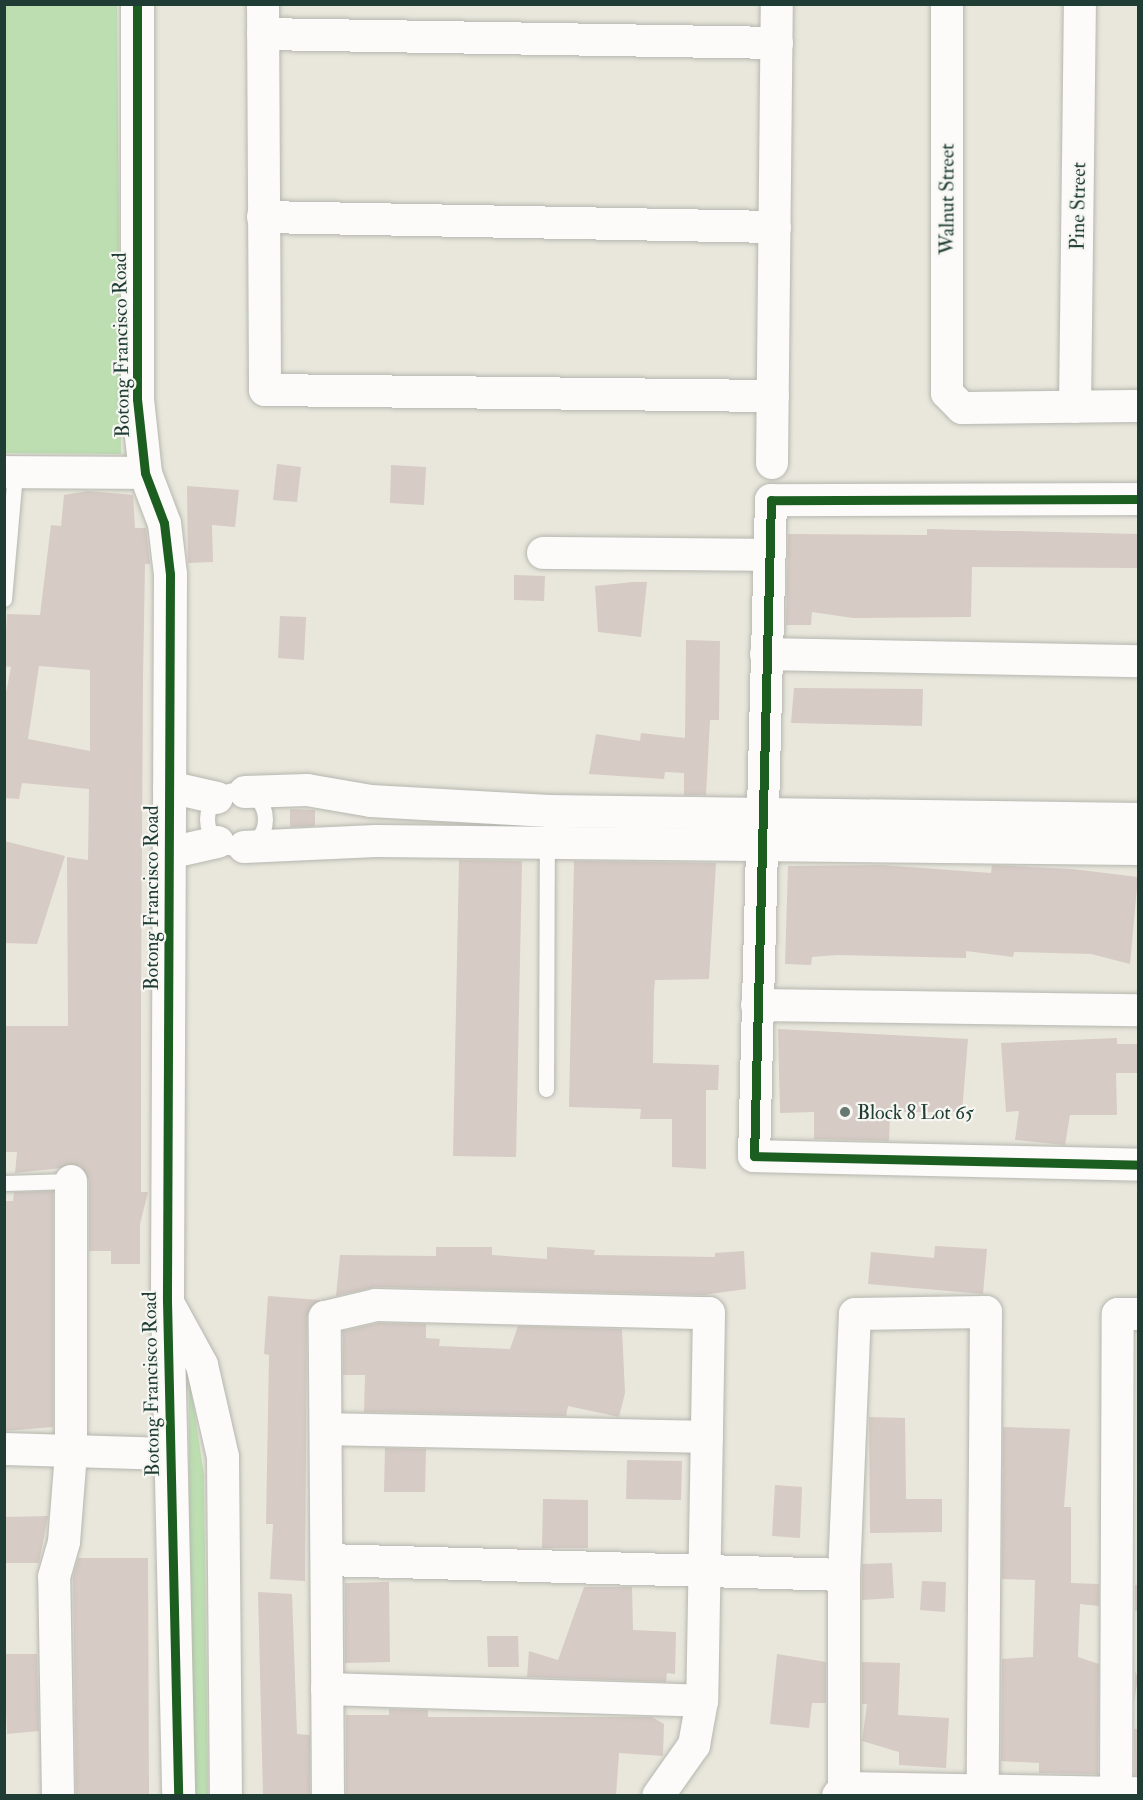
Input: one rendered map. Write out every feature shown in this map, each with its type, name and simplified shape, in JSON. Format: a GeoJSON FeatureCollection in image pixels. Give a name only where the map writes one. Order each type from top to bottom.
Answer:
{"type":"FeatureCollection","features":[{"type":"Feature","properties":{"kind":"street","name":"Botong Francisco Road"},"geometry":{"type":"LineString","coordinates":[[137,4],[137,399],[145,473],[164,523],[170,574],[167,1301],[178,1796]]}},
{"type":"Feature","properties":{"kind":"street"},"geometry":{"type":"LineString","coordinates":[[772,463],[777,4]]}},
{"type":"Feature","properties":{"kind":"street","name":"Walnut Street"},"geometry":{"type":"LineString","coordinates":[[947,4],[947,393],[962,408],[1075,407]]}},
{"type":"Feature","properties":{"kind":"street","name":"Pine Street"},"geometry":{"type":"LineString","coordinates":[[1075,407],[1080,4]]}},
{"type":"Feature","properties":{"kind":"street"},"geometry":{"type":"LineString","coordinates":[[773,396],[265,390],[263,19],[777,44]]}},
{"type":"Feature","properties":{"kind":"street"},"geometry":{"type":"LineString","coordinates":[[263,217],[775,227]]}},
{"type":"Feature","properties":{"kind":"street"},"geometry":{"type":"LineString","coordinates":[[1075,407],[1138,406]]}},
{"type":"Feature","properties":{"kind":"street"},"geometry":{"type":"LineString","coordinates":[[10,472],[145,473]]}},
{"type":"Feature","properties":{"kind":"street"},"geometry":{"type":"LineString","coordinates":[[1138,499],[771,500],[754,1156],[1138,1165]]}},
{"type":"Feature","properties":{"kind":"street"},"geometry":{"type":"LineString","coordinates":[[543,553],[768,555]]}},
{"type":"Feature","properties":{"kind":"street"},"geometry":{"type":"LineString","coordinates":[[766,654],[1138,661]]}},
{"type":"Feature","properties":{"kind":"street"},"geometry":{"type":"LineString","coordinates":[[169,787],[231,795],[307,790],[371,801],[549,811],[1138,819]]}},
{"type":"Feature","properties":{"kind":"street"},"geometry":{"type":"LineString","coordinates":[[169,853],[231,844],[547,843],[1138,849]]}},
{"type":"Feature","properties":{"kind":"street"},"geometry":{"type":"LineString","coordinates":[[758,1005],[1138,1010]]}},
{"type":"Feature","properties":{"kind":"street"},"geometry":{"type":"LineString","coordinates":[[58,1796],[54,1577],[64,1542],[71,1454],[71,1181]]}},
{"type":"Feature","properties":{"kind":"street"},"geometry":{"type":"LineString","coordinates":[[167,1301],[202,1365],[223,1457],[226,1796]]}},
{"type":"Feature","properties":{"kind":"street"},"geometry":{"type":"LineString","coordinates":[[328,1796],[325,1317],[376,1305],[709,1313],[702,1701],[694,1745],[658,1796]]}},
{"type":"Feature","properties":{"kind":"street"},"geometry":{"type":"LineString","coordinates":[[983,1791],[986,1312],[855,1314],[844,1575],[841,1792],[1127,1793],[1118,1314],[1138,1314]]}},
{"type":"Feature","properties":{"kind":"street"},"geometry":{"type":"LineString","coordinates":[[326,1429],[707,1437]]}},
{"type":"Feature","properties":{"kind":"street"},"geometry":{"type":"LineString","coordinates":[[4,1449],[71,1454],[170,1454]]}},
{"type":"Feature","properties":{"kind":"street"},"geometry":{"type":"LineString","coordinates":[[327,1560],[844,1575]]}},
{"type":"Feature","properties":{"kind":"street"},"geometry":{"type":"LineString","coordinates":[[327,1689],[702,1701]]}},
{"type":"Feature","properties":{"kind":"lane"},"geometry":{"type":"LineString","coordinates":[[4,598],[10,472]]}},
{"type":"Feature","properties":{"kind":"lane"},"geometry":{"type":"LineString","coordinates":[[231,795],[265,814],[261,835],[231,844],[208,816],[231,795]]}},
{"type":"Feature","properties":{"kind":"lane"},"geometry":{"type":"LineString","coordinates":[[546,1089],[549,811]]}},
{"type":"Feature","properties":{"kind":"lane"},"geometry":{"type":"LineString","coordinates":[[4,1183],[71,1181]]}},
{"type":"Feature","properties":{"kind":"green space"},"geometry":{"type":"Polygon","coordinates":[[[5,4],[117,5],[121,454],[5,453],[5,4]]]}},
{"type":"Feature","properties":{"kind":"green space"},"geometry":{"type":"Polygon","coordinates":[[[189,1375],[204,1475],[208,1796],[190,1795],[189,1375]]]}},
{"type":"Feature","properties":{"kind":"building"},"geometry":{"type":"Polygon","coordinates":[[[277,464],[301,467],[297,502],[273,500],[277,464]]]}},
{"type":"Feature","properties":{"kind":"building"},"geometry":{"type":"Polygon","coordinates":[[[391,465],[426,467],[424,505],[390,503],[391,465]]]}},
{"type":"Feature","properties":{"kind":"building"},"geometry":{"type":"Polygon","coordinates":[[[187,486],[239,490],[235,527],[212,525],[213,562],[188,563],[187,486]]]}},
{"type":"Feature","properties":{"kind":"building"},"geometry":{"type":"Polygon","coordinates":[[[88,491],[133,495],[135,528],[146,528],[150,564],[145,564],[141,1003],[141,1192],[148,1192],[140,1224],[140,1264],[111,1264],[111,1251],[89,1251],[89,1181],[80,1166],[15,1173],[17,1152],[4,1152],[4,1026],[68,1026],[67,857],[88,860],[89,789],[22,783],[19,799],[4,798],[4,703],[11,667],[4,666],[7,614],[40,615],[51,525],[61,526],[64,495],[88,491]],[[39,666],[28,739],[90,751],[90,670],[39,666]]]}},
{"type":"Feature","properties":{"kind":"building"},"geometry":{"type":"Polygon","coordinates":[[[927,529],[1138,534],[1138,568],[972,567],[971,617],[853,618],[812,612],[811,625],[786,625],[788,534],[927,535],[927,529]]]}},
{"type":"Feature","properties":{"kind":"building"},"geometry":{"type":"Polygon","coordinates":[[[514,575],[545,576],[544,601],[514,600],[514,575]]]}},
{"type":"Feature","properties":{"kind":"building"},"geometry":{"type":"Polygon","coordinates":[[[647,582],[641,637],[598,632],[595,586],[647,582]]]}},
{"type":"Feature","properties":{"kind":"building"},"geometry":{"type":"Polygon","coordinates":[[[280,616],[306,617],[304,660],[278,658],[280,616]]]}},
{"type":"Feature","properties":{"kind":"building"},"geometry":{"type":"Polygon","coordinates":[[[686,640],[720,641],[719,720],[710,720],[706,795],[684,795],[684,773],[665,772],[664,779],[589,774],[596,734],[640,741],[641,733],[685,738],[686,640]]]}},
{"type":"Feature","properties":{"kind":"building"},"geometry":{"type":"Polygon","coordinates":[[[794,688],[923,689],[922,726],[791,723],[794,688]]]}},
{"type":"Feature","properties":{"kind":"building"},"geometry":{"type":"Polygon","coordinates":[[[290,809],[315,810],[315,826],[290,827],[290,809]]]}},
{"type":"Feature","properties":{"kind":"building"},"geometry":{"type":"Polygon","coordinates":[[[4,841],[65,856],[37,944],[4,943],[4,841]]]}},
{"type":"Feature","properties":{"kind":"building"},"geometry":{"type":"Polygon","coordinates":[[[459,860],[522,861],[516,1157],[453,1156],[459,860]]]}},
{"type":"Feature","properties":{"kind":"building"},"geometry":{"type":"Polygon","coordinates":[[[574,861],[716,863],[709,979],[655,980],[654,991],[653,1063],[719,1065],[718,1090],[706,1090],[706,1169],[672,1167],[672,1119],[640,1119],[641,1109],[569,1107],[574,861]]]}},
{"type":"Feature","properties":{"kind":"building"},"geometry":{"type":"Polygon","coordinates":[[[882,865],[991,873],[992,865],[1072,869],[1138,877],[1130,964],[1091,954],[1014,952],[1013,957],[966,951],[966,958],[837,955],[812,957],[811,965],[785,964],[788,866],[882,865]]]}},
{"type":"Feature","properties":{"kind":"building"},"geometry":{"type":"Polygon","coordinates":[[[778,1029],[968,1039],[962,1112],[890,1112],[889,1141],[814,1139],[814,1112],[780,1113],[778,1029]]]}},
{"type":"Feature","properties":{"kind":"building"},"geometry":{"type":"Polygon","coordinates":[[[1117,1038],[1117,1044],[1138,1044],[1138,1073],[1116,1073],[1117,1115],[1070,1115],[1065,1145],[1015,1140],[1019,1111],[1006,1112],[1001,1043],[1117,1038]]]}},
{"type":"Feature","properties":{"kind":"building"},"geometry":{"type":"Polygon","coordinates":[[[53,1191],[53,1427],[4,1431],[5,1201],[13,1201],[14,1192],[53,1191]]]}},
{"type":"Feature","properties":{"kind":"building"},"geometry":{"type":"Polygon","coordinates":[[[935,1246],[987,1249],[983,1294],[868,1284],[871,1252],[934,1258],[935,1246]]]}},
{"type":"Feature","properties":{"kind":"building"},"geometry":{"type":"Polygon","coordinates":[[[436,1247],[492,1247],[492,1255],[547,1259],[547,1247],[595,1250],[594,1255],[715,1257],[715,1253],[744,1251],[746,1289],[703,1295],[376,1287],[336,1296],[340,1255],[436,1256],[436,1247]]]}},
{"type":"Feature","properties":{"kind":"building"},"geometry":{"type":"Polygon","coordinates":[[[268,1296],[320,1300],[307,1317],[305,1581],[270,1579],[273,1524],[266,1524],[269,1355],[264,1354],[268,1296]]]}},
{"type":"Feature","properties":{"kind":"building"},"geometry":{"type":"Polygon","coordinates":[[[378,1323],[426,1324],[426,1338],[440,1339],[439,1346],[510,1349],[518,1326],[622,1329],[625,1393],[619,1417],[568,1406],[566,1416],[364,1412],[365,1375],[343,1375],[343,1331],[378,1323]]]}},
{"type":"Feature","properties":{"kind":"building"},"geometry":{"type":"Polygon","coordinates":[[[869,1417],[905,1418],[906,1499],[942,1499],[942,1532],[870,1533],[869,1417]]]}},
{"type":"Feature","properties":{"kind":"building"},"geometry":{"type":"Polygon","coordinates":[[[1003,1427],[1070,1429],[1064,1507],[1071,1507],[1071,1583],[1099,1584],[1099,1606],[1080,1604],[1078,1657],[1099,1664],[1098,1774],[1039,1773],[1039,1763],[1001,1761],[1002,1659],[1033,1657],[1035,1580],[1002,1579],[1003,1427]]]}},
{"type":"Feature","properties":{"kind":"building"},"geometry":{"type":"Polygon","coordinates":[[[385,1448],[426,1449],[425,1492],[384,1492],[385,1448]]]}},
{"type":"Feature","properties":{"kind":"building"},"geometry":{"type":"Polygon","coordinates":[[[627,1460],[682,1461],[681,1500],[626,1499],[627,1460]]]}},
{"type":"Feature","properties":{"kind":"building"},"geometry":{"type":"Polygon","coordinates":[[[775,1485],[802,1487],[800,1538],[772,1536],[775,1485]]]}},
{"type":"Feature","properties":{"kind":"building"},"geometry":{"type":"Polygon","coordinates":[[[543,1499],[588,1500],[588,1548],[542,1548],[543,1499]]]}},
{"type":"Feature","properties":{"kind":"building"},"geometry":{"type":"Polygon","coordinates":[[[48,1516],[39,1563],[4,1563],[4,1517],[48,1516]]]}},
{"type":"Feature","properties":{"kind":"building"},"geometry":{"type":"Polygon","coordinates":[[[78,1558],[148,1558],[149,1796],[76,1796],[73,1576],[78,1558]]]}},
{"type":"Feature","properties":{"kind":"building"},"geometry":{"type":"Polygon","coordinates":[[[892,1563],[894,1598],[862,1600],[862,1564],[892,1563]]]}},
{"type":"Feature","properties":{"kind":"building"},"geometry":{"type":"Polygon","coordinates":[[[922,1581],[946,1582],[945,1612],[920,1610],[922,1581]]]}},
{"type":"Feature","properties":{"kind":"building"},"geometry":{"type":"Polygon","coordinates":[[[389,1582],[390,1662],[345,1663],[345,1583],[389,1582]]]}},
{"type":"Feature","properties":{"kind":"building"},"geometry":{"type":"Polygon","coordinates":[[[1135,1585],[1138,1585],[1138,1611],[1135,1611],[1135,1585]]]}},
{"type":"Feature","properties":{"kind":"building"},"geometry":{"type":"Polygon","coordinates":[[[584,1587],[632,1587],[633,1630],[676,1632],[675,1674],[667,1673],[666,1682],[527,1677],[529,1651],[558,1660],[584,1587]]]}},
{"type":"Feature","properties":{"kind":"building"},"geometry":{"type":"Polygon","coordinates":[[[258,1592],[292,1594],[297,1734],[310,1735],[310,1796],[263,1796],[258,1592]]]}},
{"type":"Feature","properties":{"kind":"building"},"geometry":{"type":"Polygon","coordinates":[[[487,1636],[518,1636],[519,1667],[488,1667],[487,1636]]]}},
{"type":"Feature","properties":{"kind":"building"},"geometry":{"type":"Polygon","coordinates":[[[4,1654],[37,1654],[39,1731],[7,1734],[4,1654]]]}},
{"type":"Feature","properties":{"kind":"building"},"geometry":{"type":"Polygon","coordinates":[[[777,1654],[826,1662],[826,1703],[812,1703],[809,1728],[770,1724],[777,1654]]]}},
{"type":"Feature","properties":{"kind":"building"},"geometry":{"type":"Polygon","coordinates":[[[862,1662],[900,1663],[898,1715],[949,1718],[946,1768],[899,1765],[899,1752],[862,1741],[867,1704],[862,1704],[862,1662]]]}},
{"type":"Feature","properties":{"kind":"building"},"geometry":{"type":"Polygon","coordinates":[[[1135,1671],[1138,1678],[1134,1702],[1135,1671]]]}},
{"type":"Feature","properties":{"kind":"building"},"geometry":{"type":"Polygon","coordinates":[[[389,1709],[428,1710],[428,1717],[652,1717],[664,1724],[663,1756],[619,1753],[616,1796],[346,1796],[346,1715],[389,1715],[389,1709]]]}},
{"type":"Feature","properties":{"kind":"building"},"geometry":{"type":"Polygon","coordinates":[[[1134,1729],[1138,1729],[1138,1775],[1134,1775],[1134,1729]]]}},
{"type":"Feature","properties":{"kind":"cycle path"},"geometry":{"type":"LineString","coordinates":[[137,4],[137,399],[145,473],[164,523],[170,574],[167,1301],[178,1796]]}},
{"type":"Feature","properties":{"kind":"cycle path"},"geometry":{"type":"LineString","coordinates":[[1138,499],[771,500],[754,1156],[1138,1165]]}},
{"type":"Feature","properties":{"kind":"place","name":"Block 8 Lot 65"},"geometry":{"type":"Point","coordinates":[845,1112]}}]}
